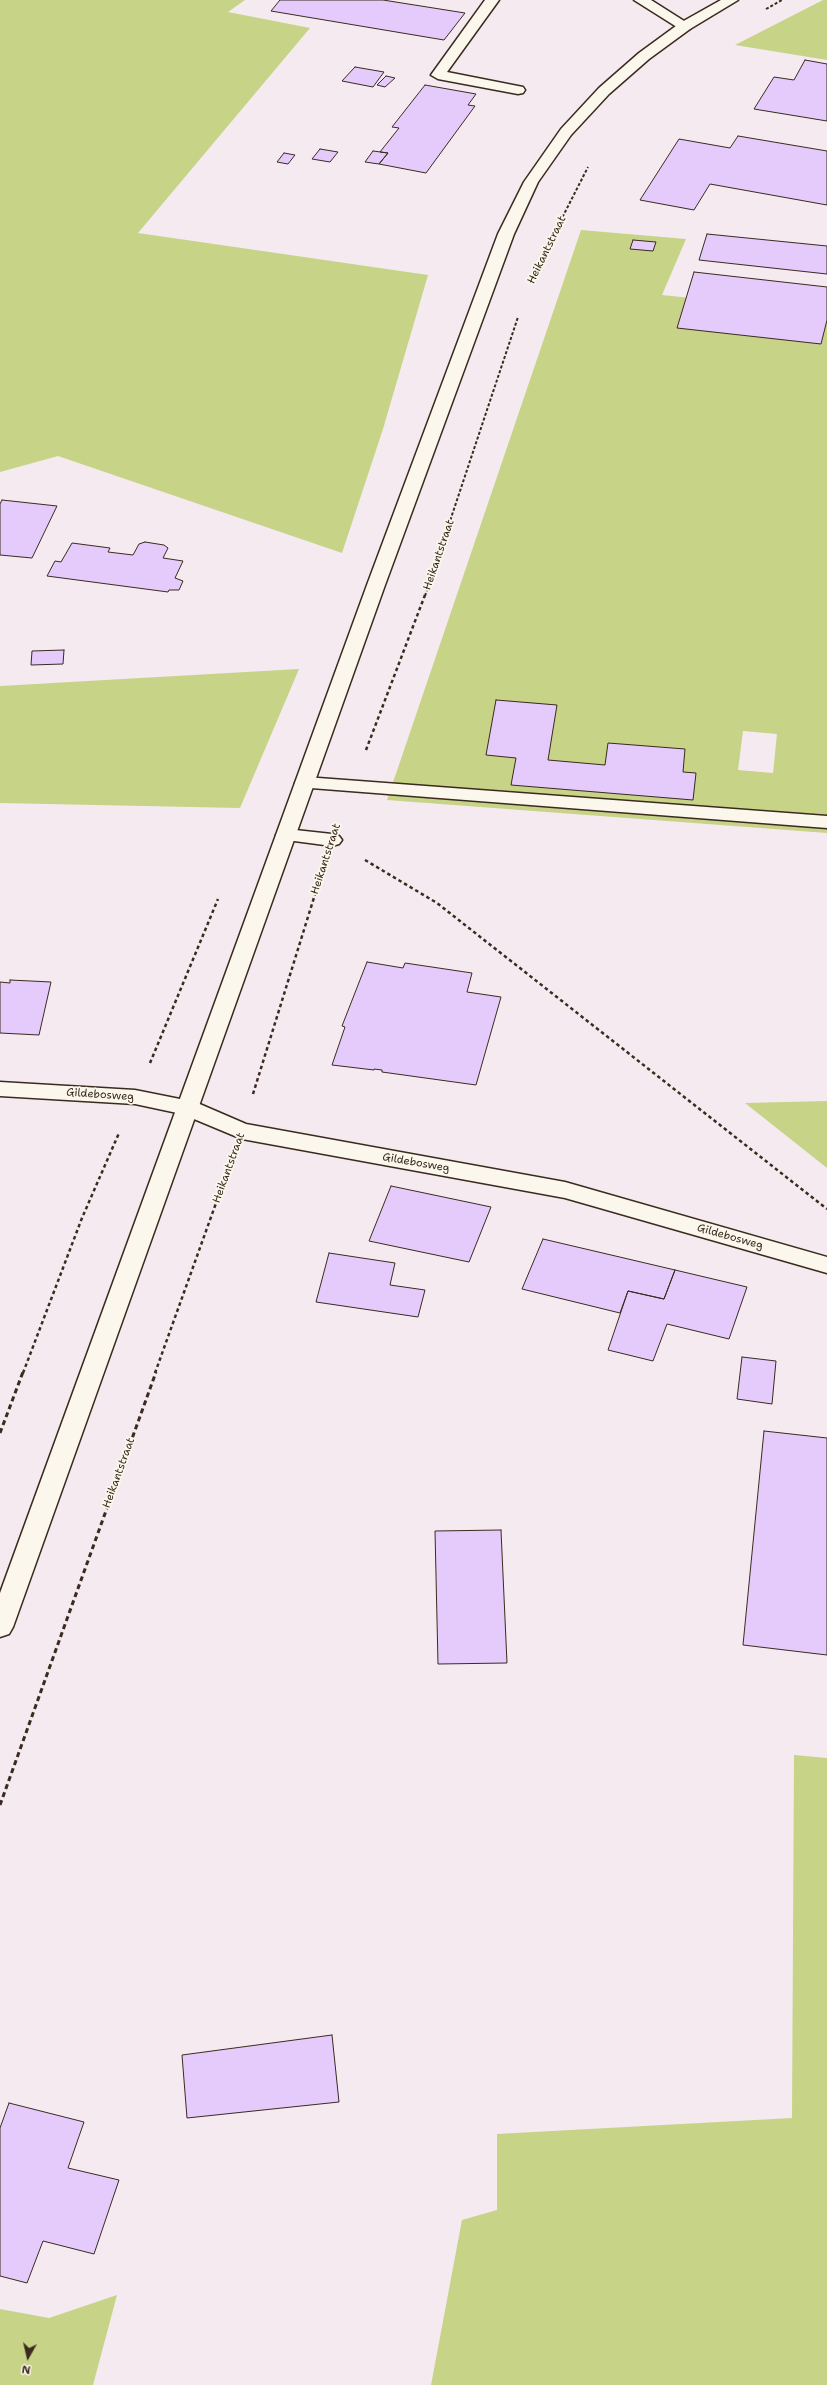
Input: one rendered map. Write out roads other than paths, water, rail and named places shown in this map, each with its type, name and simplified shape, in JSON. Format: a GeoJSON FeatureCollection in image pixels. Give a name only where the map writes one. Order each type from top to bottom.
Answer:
{"type":"FeatureCollection","features":[{"type":"Feature","properties":{"kind":"street"},"geometry":{"type":"LineString","coordinates":[[492,0],[438,75],[518,90]]}},
{"type":"Feature","properties":{"kind":"street"},"geometry":{"type":"LineString","coordinates":[[641,0],[685,26]]}},
{"type":"Feature","properties":{"kind":"street"},"geometry":{"type":"LineString","coordinates":[[0,1627],[187,1107],[506,234],[531,182],[566,132],[604,91],[644,56],[685,26],[731,0]]}},
{"type":"Feature","properties":{"kind":"street"},"geometry":{"type":"LineString","coordinates":[[305,783],[827,822]]}},
{"type":"Feature","properties":{"kind":"street"},"geometry":{"type":"LineString","coordinates":[[286,835],[332,840]]}},
{"type":"Feature","properties":{"kind":"street","name":"Gildebosweg"},"geometry":{"type":"LineString","coordinates":[[0,1089],[135,1097],[187,1107],[242,1131],[565,1190],[827,1265]]}}]}
